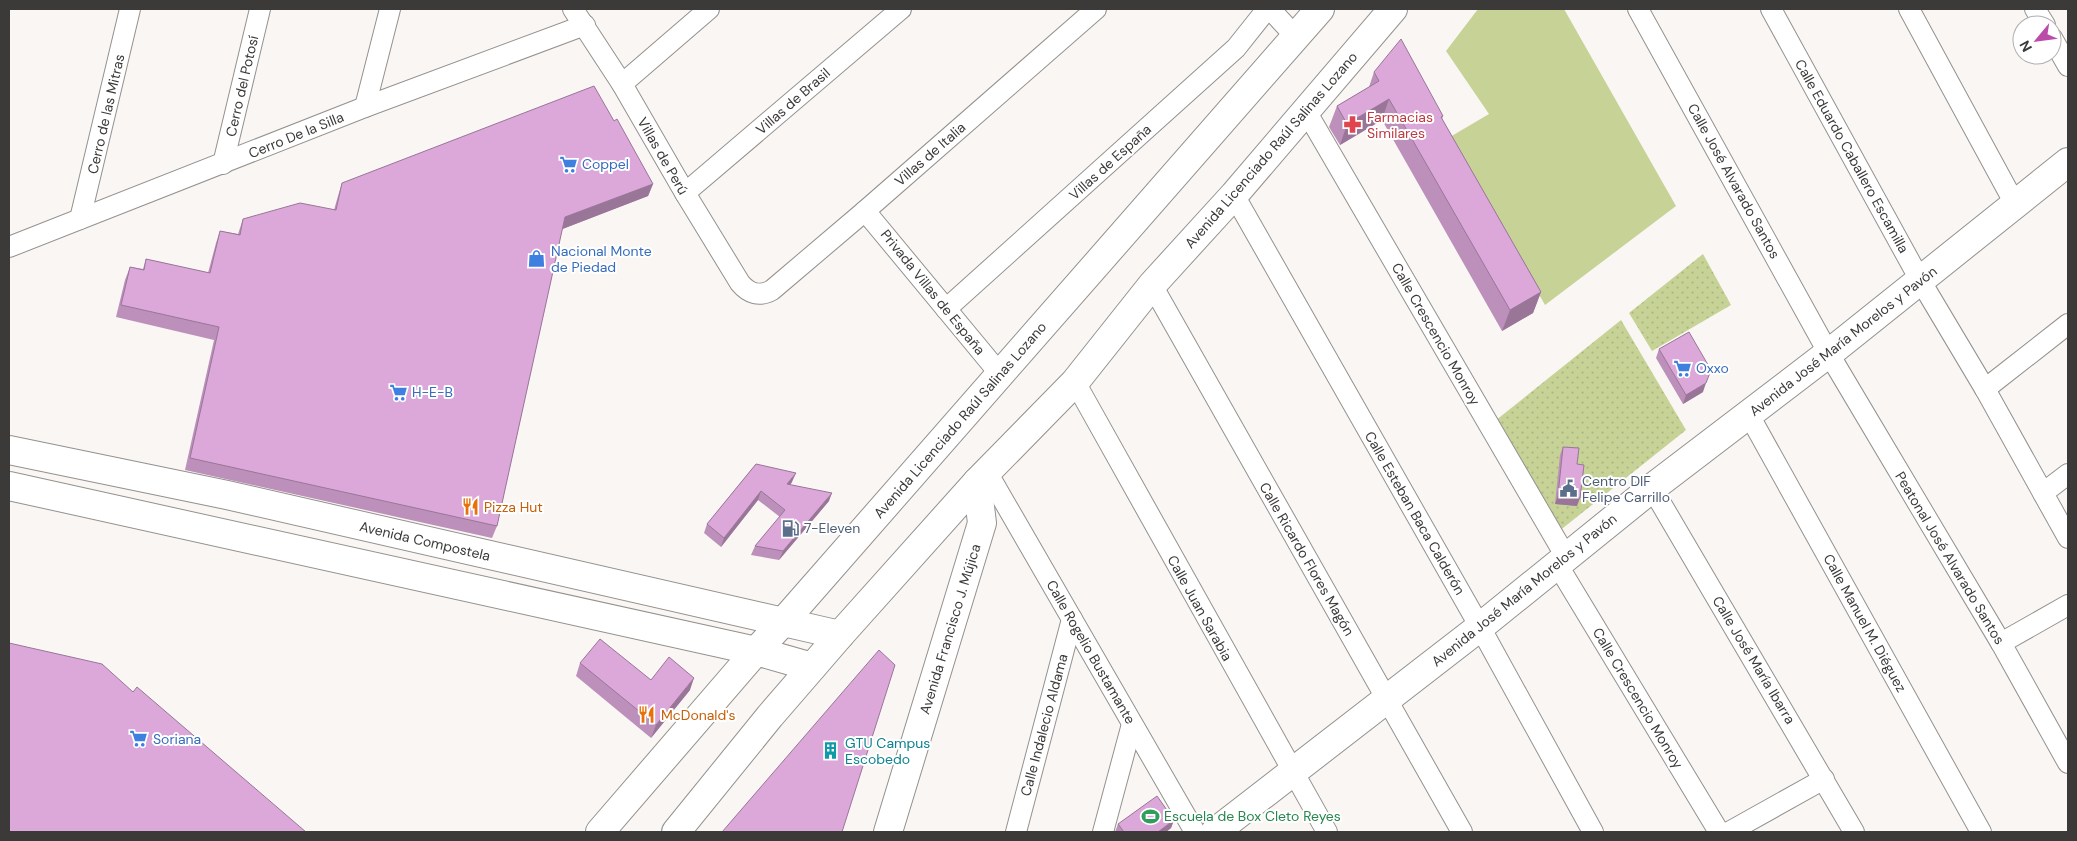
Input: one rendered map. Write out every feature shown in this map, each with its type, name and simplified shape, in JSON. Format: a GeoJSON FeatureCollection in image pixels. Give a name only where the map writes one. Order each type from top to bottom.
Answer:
{"type":"FeatureCollection","features":[{"type":"Feature","properties":{"kind":"street","name":"Cerro de las Mitras"},"geometry":{"type":"LineString","coordinates":[[80,219],[130,9]]}},
{"type":"Feature","properties":{"kind":"street","name":"Cerro del Potosí"},"geometry":{"type":"LineString","coordinates":[[223,164],[260,9]]}},
{"type":"Feature","properties":{"kind":"street"},"geometry":{"type":"LineString","coordinates":[[365,107],[390,9]]}},
{"type":"Feature","properties":{"kind":"street"},"geometry":{"type":"LineString","coordinates":[[622,84],[709,9]]}},
{"type":"Feature","properties":{"kind":"street","name":"Villas de Brasil"},"geometry":{"type":"LineString","coordinates":[[685,193],[901,9]]}},
{"type":"Feature","properties":{"kind":"street","name":"Villas de Italia"},"geometry":{"type":"LineString","coordinates":[[760,294],[772,290],[1096,9]]}},
{"type":"Feature","properties":{"kind":"street"},"geometry":{"type":"LineString","coordinates":[[1268,9],[1296,37]]}},
{"type":"Feature","properties":{"kind":"street","name":"Villas de España"},"geometry":{"type":"LineString","coordinates":[[946,309],[1236,48],[1268,9]]}},
{"type":"Feature","properties":{"kind":"street","name":"Avenida Licenciado Raúl Salinas Lozano"},"geometry":{"type":"LineString","coordinates":[[600,832],[756,651],[1320,9]]}},
{"type":"Feature","properties":{"kind":"street","name":"Avenida Licenciado Raúl Salinas Lozano"},"geometry":{"type":"LineString","coordinates":[[676,832],[812,667],[982,477],[1074,382],[1152,285],[1234,196],[1393,9]]}},
{"type":"Feature","properties":{"kind":"street","name":"Calle José Alvarado Santos"},"geometry":{"type":"LineString","coordinates":[[1638,9],[1829,354]]}},
{"type":"Feature","properties":{"kind":"street","name":"Calle Eduardo Caballero Escamilla"},"geometry":{"type":"LineString","coordinates":[[1771,9],[1920,280],[1985,389],[2068,538]]}},
{"type":"Feature","properties":{"kind":"street"},"geometry":{"type":"LineString","coordinates":[[1909,9],[2015,204]]}},
{"type":"Feature","properties":{"kind":"street","name":"Cerro De la Silla"},"geometry":{"type":"LineString","coordinates":[[9,248],[365,107],[579,17]]}},
{"type":"Feature","properties":{"kind":"street","name":"Villas de Perú"},"geometry":{"type":"LineString","coordinates":[[579,17],[622,84],[740,283],[749,291],[760,294]]}},
{"type":"Feature","properties":{"kind":"street","name":"Calle Crescencio Monroy"},"geometry":{"type":"LineString","coordinates":[[1306,110],[1561,560],[1719,832]]}},
{"type":"Feature","properties":{"kind":"street","name":"Avenida José María Morelos y Pavón"},"geometry":{"type":"LineString","coordinates":[[1215,832],[1480,626],[1652,488],[1829,354],[2068,162]]}},
{"type":"Feature","properties":{"kind":"street","name":"Calle Esteban Baca Calderón"},"geometry":{"type":"LineString","coordinates":[[1234,196],[1480,626],[1593,832]]}},
{"type":"Feature","properties":{"kind":"street","name":"Privada Villas de España"},"geometry":{"type":"LineString","coordinates":[[865,211],[1000,374]]}},
{"type":"Feature","properties":{"kind":"street","name":"Calle Ricardo Flores Magón"},"geometry":{"type":"LineString","coordinates":[[1152,285],[1462,832]]}},
{"type":"Feature","properties":{"kind":"street"},"geometry":{"type":"LineString","coordinates":[[1985,389],[2068,324]]}},
{"type":"Feature","properties":{"kind":"street","name":"Peatonal José Alvarado Santos"},"geometry":{"type":"LineString","coordinates":[[1829,354],[2001,643],[2068,763]]}},
{"type":"Feature","properties":{"kind":"street","name":"Calle Juan Sarabia"},"geometry":{"type":"LineString","coordinates":[[1074,382],[1327,832]]}},
{"type":"Feature","properties":{"kind":"street","name":"Calle Manuel M. Diéguez"},"geometry":{"type":"LineString","coordinates":[[1749,415],[1981,832]]}},
{"type":"Feature","properties":{"kind":"street","name":"Avenida Compostela"},"geometry":{"type":"LineString","coordinates":[[9,450],[227,495],[840,635]]}},
{"type":"Feature","properties":{"kind":"street"},"geometry":{"type":"LineString","coordinates":[[2043,493],[2068,474]]}},
{"type":"Feature","properties":{"kind":"street","name":"Calle Rogelio Bustamante"},"geometry":{"type":"LineString","coordinates":[[982,477],[1072,618],[1195,832]]}},
{"type":"Feature","properties":{"kind":"street","name":"Avenida Francisco J. Mújica"},"geometry":{"type":"LineString","coordinates":[[888,832],[982,523],[982,477]]}},
{"type":"Feature","properties":{"kind":"street"},"geometry":{"type":"LineString","coordinates":[[9,486],[220,531],[756,651],[812,667]]}},
{"type":"Feature","properties":{"kind":"street","name":"Calle José María Ibarra"},"geometry":{"type":"LineString","coordinates":[[1652,488],[1854,832]]}},
{"type":"Feature","properties":{"kind":"street"},"geometry":{"type":"LineString","coordinates":[[220,531],[227,495]]}},
{"type":"Feature","properties":{"kind":"street"},"geometry":{"type":"LineString","coordinates":[[435,580],[442,545]]}},
{"type":"Feature","properties":{"kind":"street"},"geometry":{"type":"LineString","coordinates":[[2001,643],[2068,604]]}},
{"type":"Feature","properties":{"kind":"street","name":"Calle Indalecio Aldama"},"geometry":{"type":"LineString","coordinates":[[1016,832],[1072,618]]}},
{"type":"Feature","properties":{"kind":"street"},"geometry":{"type":"LineString","coordinates":[[1103,832],[1132,724]]}},
{"type":"Feature","properties":{"kind":"street"},"geometry":{"type":"LineString","coordinates":[[1729,832],[1824,779]]}},
{"type":"Feature","properties":{"kind":"green space"},"geometry":{"type":"Polygon","coordinates":[[[1478,9],[1564,9],[1676,206],[1545,305],[1450,137],[1489,114],[1446,51],[1478,9]]]}},
{"type":"Feature","properties":{"kind":"green space"},"geometry":{"type":"Polygon","coordinates":[[[1703,254],[1731,305],[1652,351],[1629,313],[1703,254]]]}},
{"type":"Feature","properties":{"kind":"green space"},"geometry":{"type":"Polygon","coordinates":[[[1621,320],[1686,430],[1558,532],[1495,421],[1621,320]]]}},
{"type":"Feature","properties":{"kind":"building"},"geometry":{"type":"Polygon","coordinates":[[[1401,39],[1443,116],[1441,117],[1541,292],[1510,310],[1389,99],[1347,124],[1337,106],[1379,81],[1374,72],[1401,39]]]}},
{"type":"Feature","properties":{"kind":"building"},"geometry":{"type":"Polygon","coordinates":[[[594,86],[614,121],[617,119],[653,184],[565,217],[497,526],[190,458],[219,327],[121,305],[130,267],[144,270],[146,259],[210,273],[220,231],[240,235],[243,219],[300,203],[336,210],[342,183],[594,86]]]}},
{"type":"Feature","properties":{"kind":"building","name":"Oxxo"},"geometry":{"type":"Polygon","coordinates":[[[1689,332],[1711,370],[1706,383],[1686,395],[1659,349],[1689,332]]]}},
{"type":"Feature","properties":{"kind":"building","name":"Centro DIF Felipe Carrillo"},"geometry":{"type":"Polygon","coordinates":[[[1563,447],[1579,448],[1577,464],[1584,465],[1580,498],[1558,495],[1563,447]]]}},
{"type":"Feature","properties":{"kind":"building"},"geometry":{"type":"Polygon","coordinates":[[[756,464],[796,473],[787,484],[832,493],[783,551],[755,546],[785,510],[761,491],[724,538],[707,524],[756,464]]]}},
{"type":"Feature","properties":{"kind":"building","name":"McDonald's"},"geometry":{"type":"Polygon","coordinates":[[[600,639],[651,680],[669,657],[694,678],[656,725],[580,663],[600,639]]]}},
{"type":"Feature","properties":{"kind":"building"},"geometry":{"type":"Polygon","coordinates":[[[9,643],[102,664],[133,692],[137,687],[306,832],[9,832],[9,643]]]}},
{"type":"Feature","properties":{"kind":"building","name":"GTU Campus Escobedo"},"geometry":{"type":"Polygon","coordinates":[[[879,650],[895,665],[842,832],[722,832],[879,650]]]}},
{"type":"Feature","properties":{"kind":"building","name":"Escuela de Box Cleto Reyes"},"geometry":{"type":"Polygon","coordinates":[[[1157,796],[1174,820],[1158,832],[1124,832],[1118,824],[1157,796]]]}},
{"type":"Feature","properties":{"kind":"place","name":"Farmacias Similares"},"geometry":{"type":"Point","coordinates":[1353,125]}},
{"type":"Feature","properties":{"kind":"place","name":"Coppel"},"geometry":{"type":"Point","coordinates":[568,164]}},
{"type":"Feature","properties":{"kind":"place","name":"Nacional Monte de Piedad"},"geometry":{"type":"Point","coordinates":[537,259]}},
{"type":"Feature","properties":{"kind":"place","name":"Oxxo"},"geometry":{"type":"Point","coordinates":[1682,368]}},
{"type":"Feature","properties":{"kind":"place","name":"H-E-B"},"geometry":{"type":"Point","coordinates":[398,392]}},
{"type":"Feature","properties":{"kind":"place","name":"Centro DIF Felipe Carrillo"},"geometry":{"type":"Point","coordinates":[1568,489]}},
{"type":"Feature","properties":{"kind":"place","name":"Pizza Hut"},"geometry":{"type":"Point","coordinates":[470,507]}},
{"type":"Feature","properties":{"kind":"place","name":"7-Eleven"},"geometry":{"type":"Point","coordinates":[790,528]}},
{"type":"Feature","properties":{"kind":"place","name":"McDonald's"},"geometry":{"type":"Point","coordinates":[647,715]}},
{"type":"Feature","properties":{"kind":"place","name":"Soriana"},"geometry":{"type":"Point","coordinates":[139,739]}},
{"type":"Feature","properties":{"kind":"place","name":"GTU Campus Escobedo"},"geometry":{"type":"Point","coordinates":[831,751]}},
{"type":"Feature","properties":{"kind":"place","name":"Escuela de Box Cleto Reyes"},"geometry":{"type":"Point","coordinates":[1150,816]}}]}
